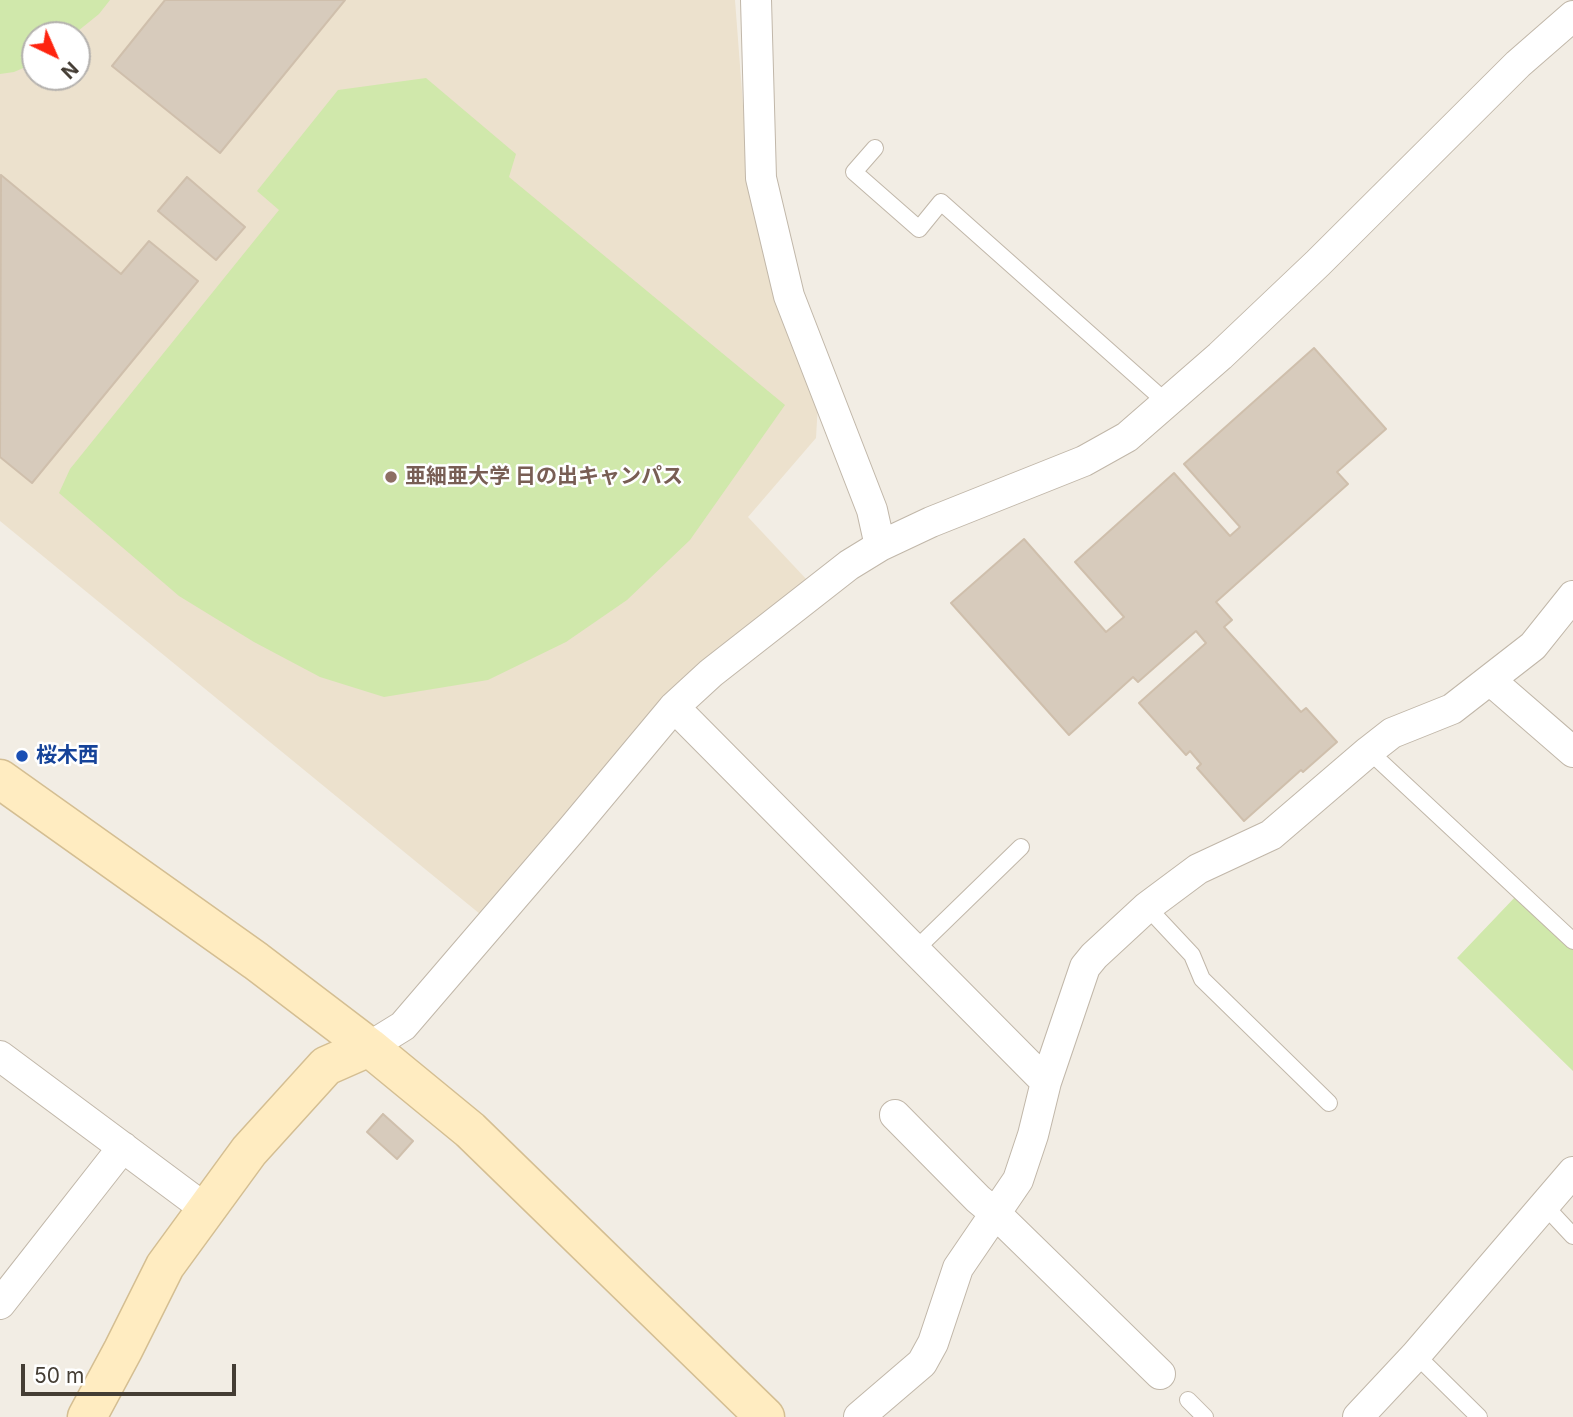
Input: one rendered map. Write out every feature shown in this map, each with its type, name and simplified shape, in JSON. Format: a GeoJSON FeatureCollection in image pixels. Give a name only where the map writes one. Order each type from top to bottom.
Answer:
{"type":"FeatureCollection","features":[{"type":"Feature","properties":{"kind":"street"},"geometry":{"type":"LineString","coordinates":[[756,0],[761,178],[789,296],[872,510],[880,546]]}},
{"type":"Feature","properties":{"kind":"street"},"geometry":{"type":"LineString","coordinates":[[87,1417],[165,1266],[249,1151],[326,1066],[369,1047],[403,1026],[674,707],[711,673],[849,565],[880,546],[931,522],[1084,461],[1126,437],[1220,356],[1318,263],[1518,64],[1573,16]]}},
{"type":"Feature","properties":{"kind":"street"},"geometry":{"type":"LineString","coordinates":[[859,1417],[922,1363],[933,1343],[958,1268],[1018,1180],[1046,1082],[1086,967],[1094,956],[1147,907],[1198,869],[1271,835],[1392,733],[1452,709],[1533,646],[1573,596]]}},
{"type":"Feature","properties":{"kind":"street"},"geometry":{"type":"LineString","coordinates":[[1490,680],[1573,752]]}},
{"type":"Feature","properties":{"kind":"street"},"geometry":{"type":"LineString","coordinates":[[674,707],[1046,1082]]}},
{"type":"Feature","properties":{"kind":"street"},"geometry":{"type":"LineString","coordinates":[[0,779],[256,961],[369,1047],[470,1130],[765,1417]]}},
{"type":"Feature","properties":{"kind":"street"},"geometry":{"type":"LineString","coordinates":[[5,1070],[123,1147],[207,1210]]}},
{"type":"Feature","properties":{"kind":"street"},"geometry":{"type":"LineString","coordinates":[[895,1115],[1160,1374]]}},
{"type":"Feature","properties":{"kind":"street"},"geometry":{"type":"LineString","coordinates":[[0,1304],[123,1147]]}},
{"type":"Feature","properties":{"kind":"street"},"geometry":{"type":"LineString","coordinates":[[1358,1417],[1416,1355],[1573,1172]]}},
{"type":"Feature","properties":{"kind":"lane"},"geometry":{"type":"LineString","coordinates":[[875,148],[854,172],[882,197],[919,229],[940,202],[1166,402]]}},
{"type":"Feature","properties":{"kind":"lane"},"geometry":{"type":"LineString","coordinates":[[1369,751],[1573,941]]}},
{"type":"Feature","properties":{"kind":"lane"},"geometry":{"type":"LineString","coordinates":[[915,950],[1021,847]]}},
{"type":"Feature","properties":{"kind":"lane"},"geometry":{"type":"LineString","coordinates":[[1147,907],[1192,955],[1202,979],[1329,1103]]}},
{"type":"Feature","properties":{"kind":"lane"},"geometry":{"type":"LineString","coordinates":[[1545,1206],[1573,1236]]}},
{"type":"Feature","properties":{"kind":"lane"},"geometry":{"type":"LineString","coordinates":[[1416,1355],[1479,1417]]}},
{"type":"Feature","properties":{"kind":"lane"},"geometry":{"type":"LineString","coordinates":[[1188,1400],[1205,1417]]}},
{"type":"Feature","properties":{"kind":"shaded area","name":"亜細亜大学 日の出キャンパス"},"geometry":{"type":"Polygon","coordinates":[[[0,0],[735,0],[749,184],[818,403],[816,438],[748,517],[808,581],[480,914],[0,521],[0,0]]]}},
{"type":"Feature","properties":{"kind":"green space"},"geometry":{"type":"Polygon","coordinates":[[[0,0],[110,0],[90,21],[21,21],[21,69],[0,74],[0,0]]]}},
{"type":"Feature","properties":{"kind":"green space"},"geometry":{"type":"Polygon","coordinates":[[[426,78],[516,154],[509,177],[785,405],[690,540],[627,600],[566,642],[488,680],[384,697],[320,677],[254,642],[179,596],[59,493],[70,469],[279,210],[257,191],[338,90],[426,78]]]}},
{"type":"Feature","properties":{"kind":"green space"},"geometry":{"type":"Polygon","coordinates":[[[1517,895],[1573,948],[1573,1071],[1457,958],[1517,895]]]}},
{"type":"Feature","properties":{"kind":"building"},"geometry":{"type":"Polygon","coordinates":[[[165,0],[345,0],[220,153],[112,66],[165,0]]]}},
{"type":"Feature","properties":{"kind":"building"},"geometry":{"type":"Polygon","coordinates":[[[1,175],[121,274],[149,241],[198,281],[32,483],[0,457],[1,175]]]}},
{"type":"Feature","properties":{"kind":"building"},"geometry":{"type":"Polygon","coordinates":[[[187,177],[245,227],[216,260],[158,211],[187,177]]]}},
{"type":"Feature","properties":{"kind":"building"},"geometry":{"type":"Polygon","coordinates":[[[1314,348],[1386,429],[1337,472],[1348,484],[1216,602],[1232,620],[1224,627],[1301,712],[1306,708],[1337,742],[1244,821],[1197,768],[1201,764],[1190,751],[1186,755],[1139,703],[1206,643],[1196,631],[1138,682],[1133,677],[1069,735],[951,603],[1024,539],[1106,632],[1124,617],[1075,562],[1174,473],[1230,536],[1240,527],[1184,464],[1314,348]]]}},
{"type":"Feature","properties":{"kind":"building"},"geometry":{"type":"Polygon","coordinates":[[[383,1114],[413,1141],[397,1159],[367,1132],[383,1114]]]}},
{"type":"Feature","properties":{"kind":"place","name":"亜細亜大学 日の出キャンパス"},"geometry":{"type":"Point","coordinates":[391,477]}},
{"type":"Feature","properties":{"kind":"place","name":"桜木西"},"geometry":{"type":"Point","coordinates":[22,756]}}]}
